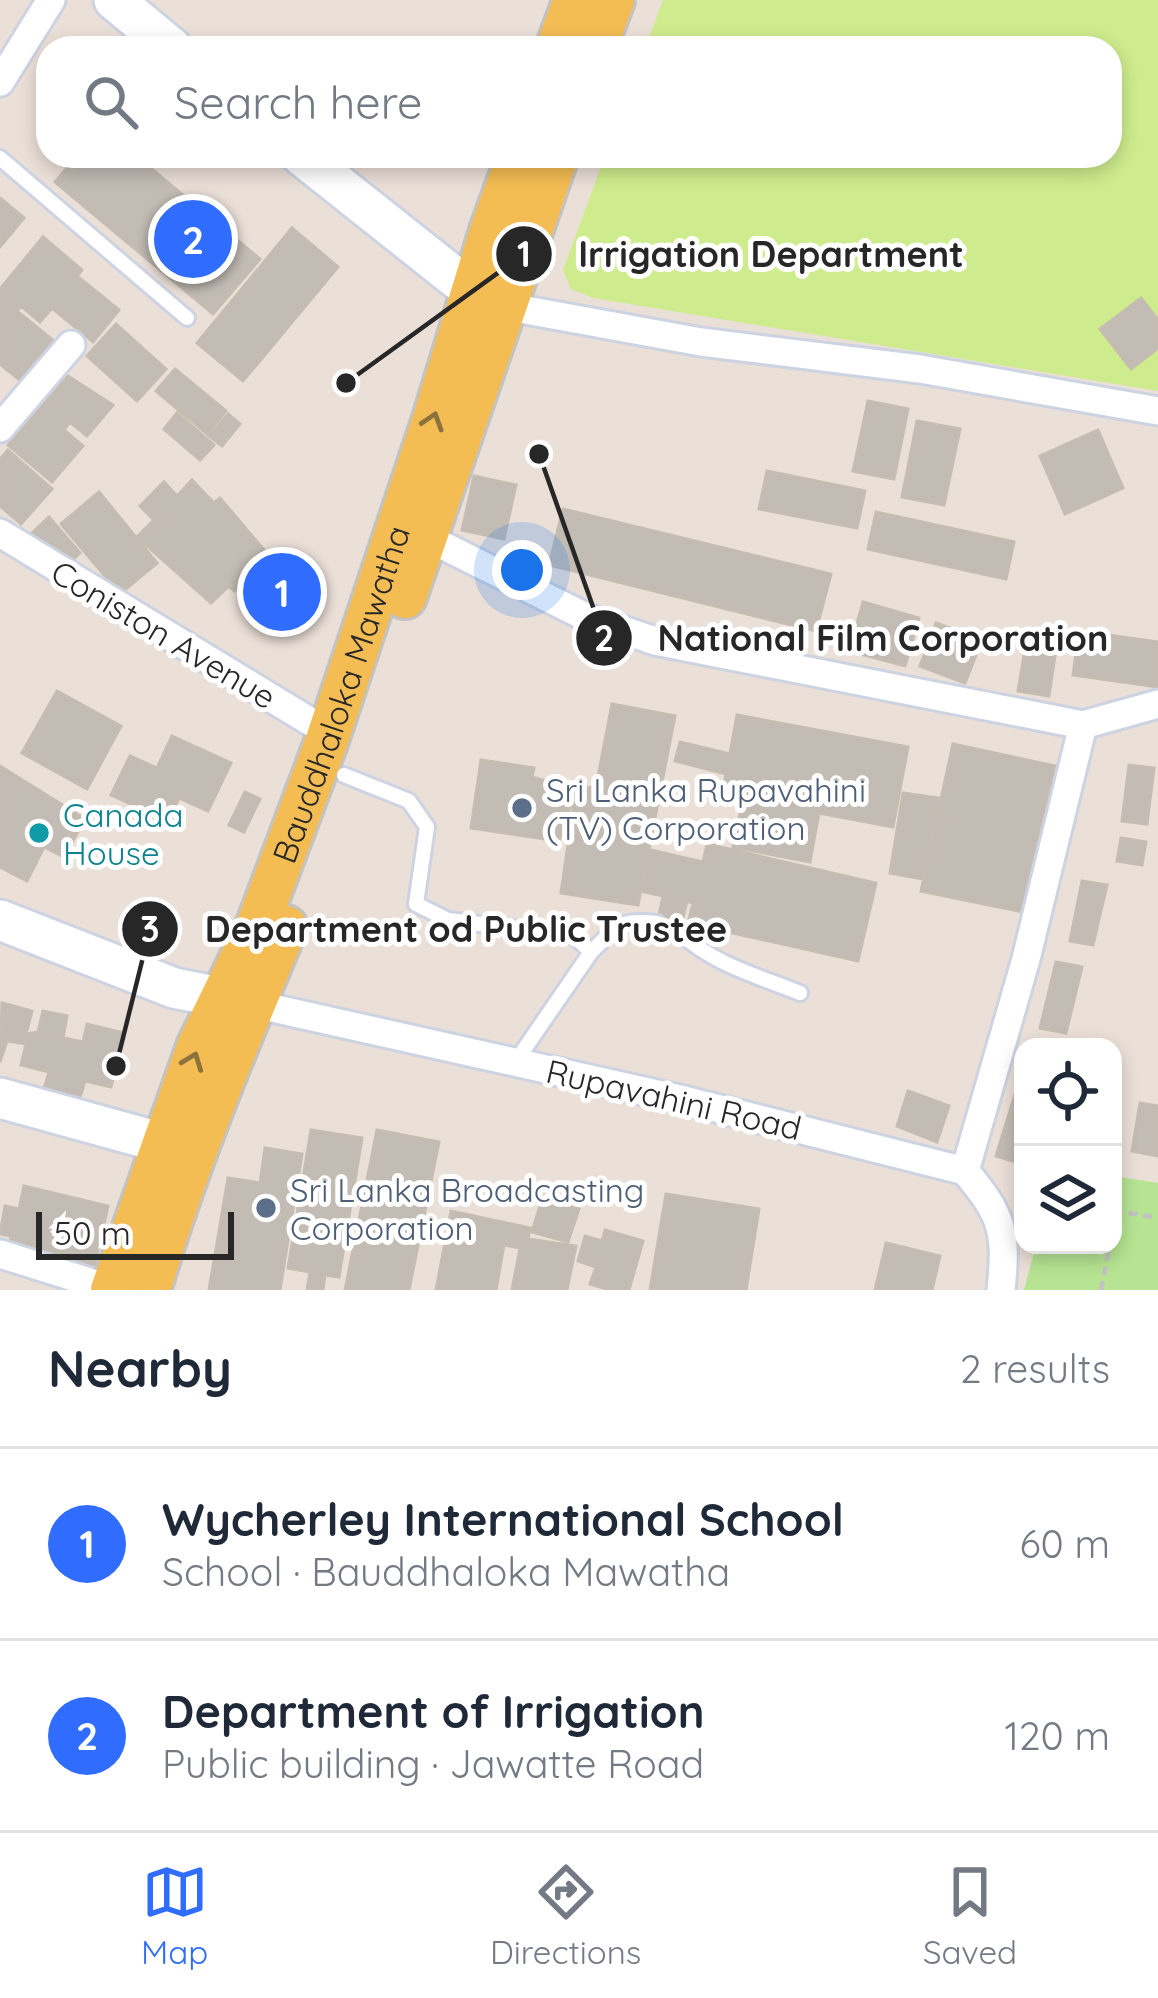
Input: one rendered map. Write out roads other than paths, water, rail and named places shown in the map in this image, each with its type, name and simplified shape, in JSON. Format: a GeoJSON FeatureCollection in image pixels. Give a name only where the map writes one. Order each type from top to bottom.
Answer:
{"type":"FeatureCollection","features":[{"type":"Feature","properties":{"kind":"main road"},"geometry":{"type":"LineString","coordinates":[[114,0],[158,36]]}},
{"type":"Feature","properties":{"kind":"main road"},"geometry":{"type":"LineString","coordinates":[[562,36],[575,0]]}},
{"type":"Feature","properties":{"kind":"main road"},"geometry":{"type":"LineString","coordinates":[[600,36],[613,0]]}},
{"type":"Feature","properties":{"kind":"main road"},"geometry":{"type":"LineString","coordinates":[[318,168],[488,299]]}},
{"type":"Feature","properties":{"kind":"main road","name":"Bauddhaloka Mawatha"},"geometry":{"type":"LineString","coordinates":[[112,1290],[198,1047],[238,1001],[344,775],[426,537],[488,299],[515,168]]}},
{"type":"Feature","properties":{"kind":"main road","name":"Bauddhaloka Mawatha"},"geometry":{"type":"LineString","coordinates":[[149,1290],[217,1094],[258,924],[329,734],[434,418],[551,168]]}},
{"type":"Feature","properties":{"kind":"main road"},"geometry":{"type":"LineString","coordinates":[[0,920],[174,988],[238,1001]]}},
{"type":"Feature","properties":{"kind":"main road"},"geometry":{"type":"LineString","coordinates":[[0,1098],[163,1143]]}},
{"type":"Feature","properties":{"kind":"street"},"geometry":{"type":"LineString","coordinates":[[0,82],[51,0]]}},
{"type":"Feature","properties":{"kind":"street"},"geometry":{"type":"LineString","coordinates":[[488,299],[701,342],[920,369],[1158,411]]}},
{"type":"Feature","properties":{"kind":"street"},"geometry":{"type":"LineString","coordinates":[[0,428],[70,345]]}},
{"type":"Feature","properties":{"kind":"street","name":"Coniston Avenue"},"geometry":{"type":"LineString","coordinates":[[0,533],[329,734]]}},
{"type":"Feature","properties":{"kind":"street"},"geometry":{"type":"LineString","coordinates":[[426,537],[588,618],[655,641],[1083,725],[1158,704]]}},
{"type":"Feature","properties":{"kind":"street"},"geometry":{"type":"LineString","coordinates":[[1001,1290],[1006,1246],[998,1217],[965,1171],[1026,959],[1083,725]]}},
{"type":"Feature","properties":{"kind":"street","name":"Rupavahini Road"},"geometry":{"type":"LineString","coordinates":[[238,1001],[684,1100],[965,1171]]}},
{"type":"Feature","properties":{"kind":"street"},"geometry":{"type":"LineString","coordinates":[[0,1254],[112,1290]]}},
{"type":"Feature","properties":{"kind":"lane"},"geometry":{"type":"LineString","coordinates":[[0,158],[187,318]]}},
{"type":"Feature","properties":{"kind":"lane"},"geometry":{"type":"LineString","coordinates":[[344,775],[409,801],[427,827],[416,904],[448,920],[574,936],[591,952]]}},
{"type":"Feature","properties":{"kind":"lane"},"geometry":{"type":"LineString","coordinates":[[516,1061],[591,952],[628,920],[657,923]]}},
{"type":"Feature","properties":{"kind":"lane"},"geometry":{"type":"LineString","coordinates":[[680,933],[716,959],[800,992]]}},
{"type":"Feature","properties":{"kind":"place","name":"Department of Irrigation"},"geometry":{"type":"Point","coordinates":[193,239]}},
{"type":"Feature","properties":{"kind":"place","name":"Irrigation Department"},"geometry":{"type":"Point","coordinates":[346,383]}},
{"type":"Feature","properties":{"kind":"place","name":"National Film Corporation"},"geometry":{"type":"Point","coordinates":[539,454]}},
{"type":"Feature","properties":{"kind":"place","name":"Wycherley International School"},"geometry":{"type":"Point","coordinates":[282,592]}},
{"type":"Feature","properties":{"kind":"place","name":"Sri Lanka Rupavahini (TV) Corporation"},"geometry":{"type":"Point","coordinates":[522,808]}},
{"type":"Feature","properties":{"kind":"place","name":"Canada House"},"geometry":{"type":"Point","coordinates":[39,833]}},
{"type":"Feature","properties":{"kind":"place","name":"Department od Public Trustee"},"geometry":{"type":"Point","coordinates":[116,1066]}},
{"type":"Feature","properties":{"kind":"place","name":"Sri Lanka Broadcasting Corporation"},"geometry":{"type":"Point","coordinates":[266,1208]}}]}
